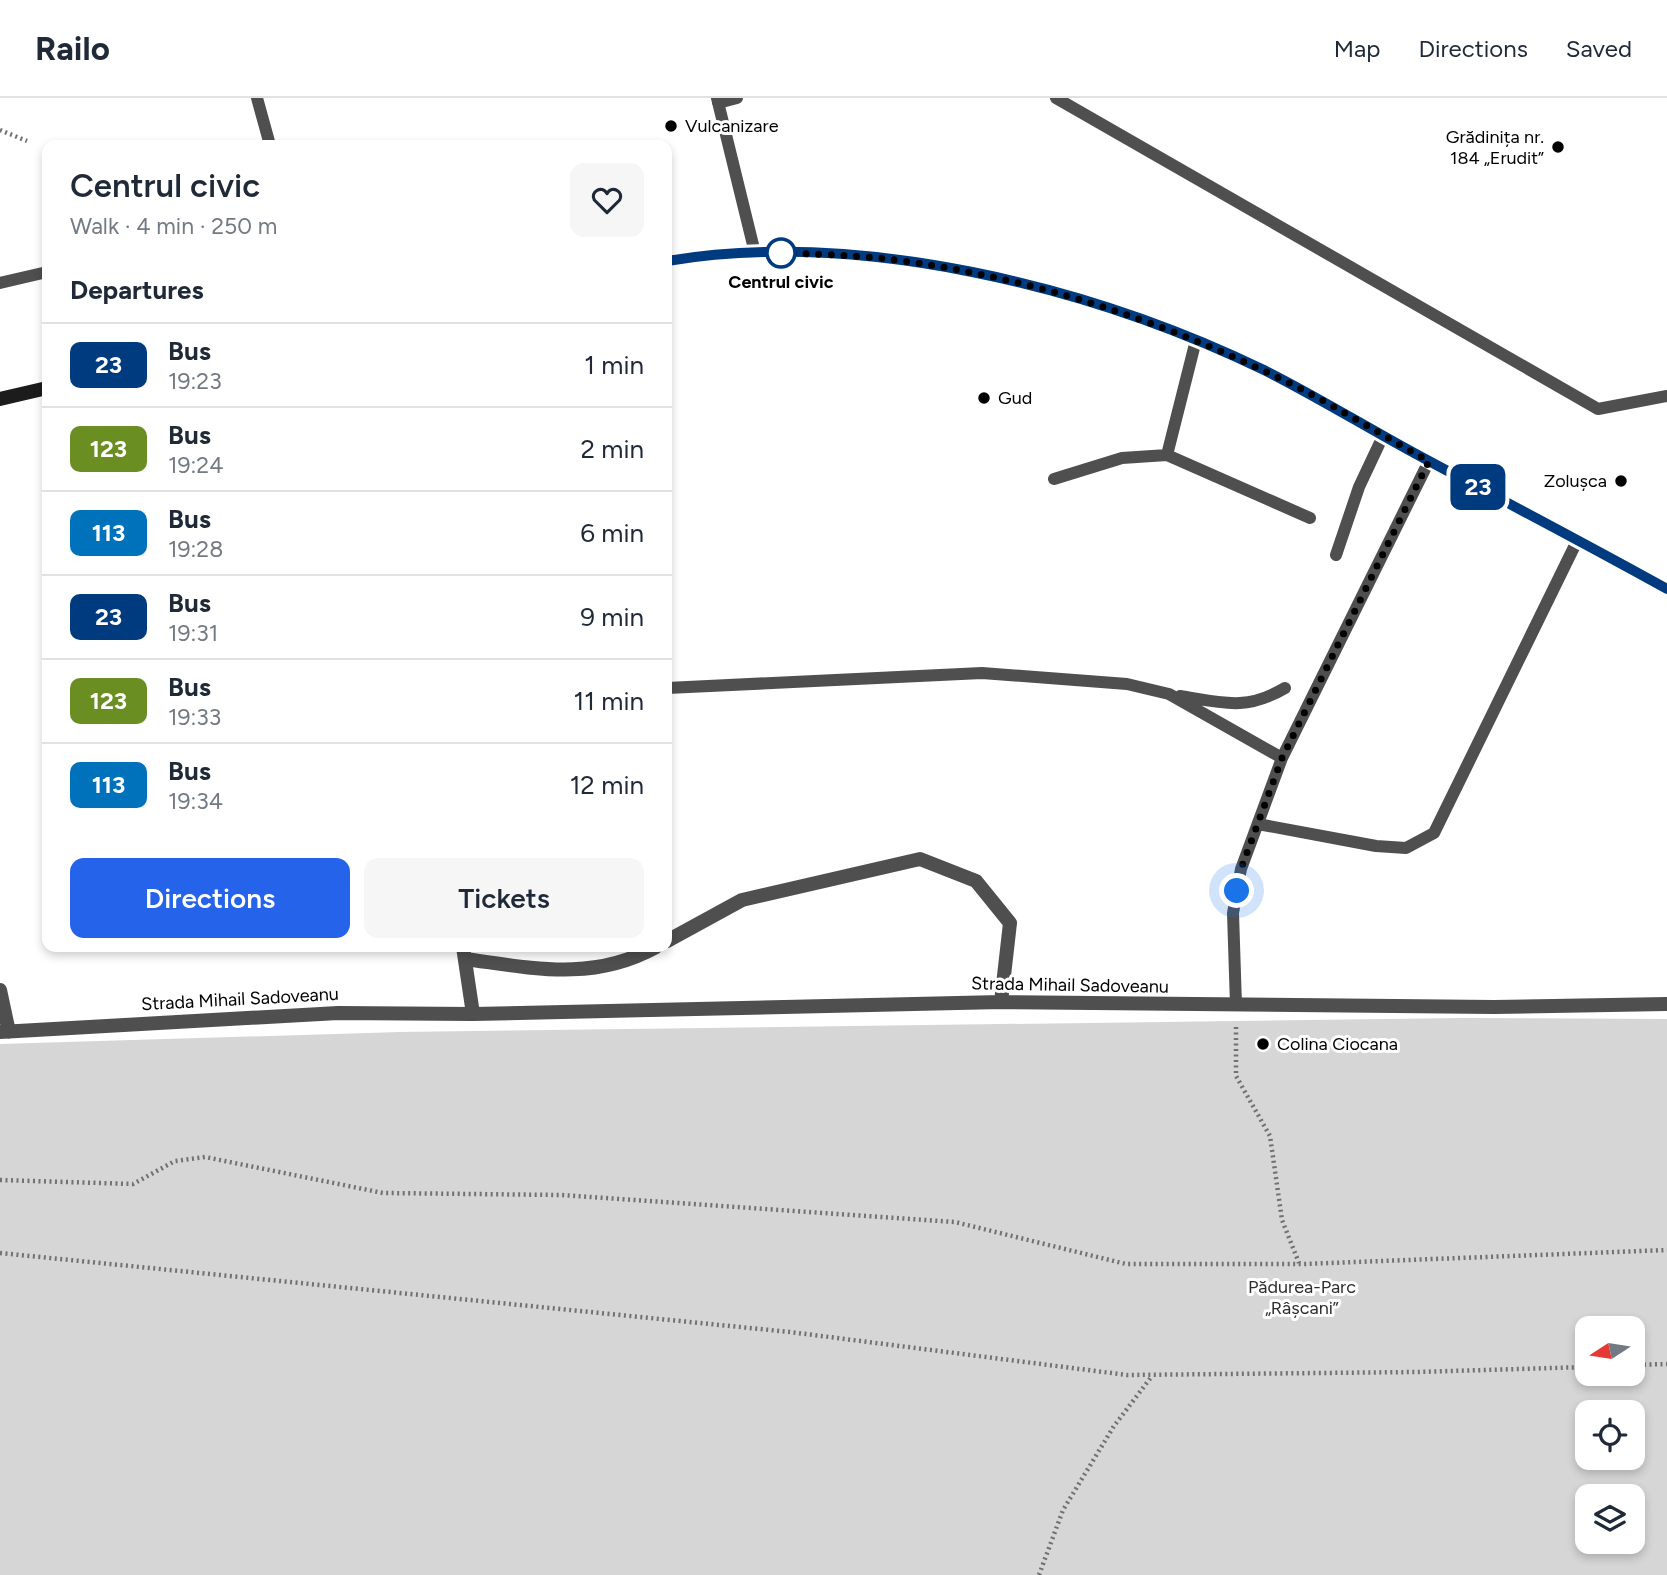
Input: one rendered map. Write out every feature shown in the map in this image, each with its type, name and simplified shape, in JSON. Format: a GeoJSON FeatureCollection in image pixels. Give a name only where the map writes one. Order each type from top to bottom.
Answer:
{"type":"FeatureCollection","features":[{"type":"Feature","properties":{"kind":"main road"},"geometry":{"type":"LineString","coordinates":[[672,261],[755,253],[842,255],[935,266],[1073,297],[1196,340],[1265,371],[1667,589]]}},
{"type":"Feature","properties":{"kind":"main road"},"geometry":{"type":"LineString","coordinates":[[0,399],[42,389]]}},
{"type":"Feature","properties":{"kind":"street"},"geometry":{"type":"LineString","coordinates":[[672,938],[742,900],[920,859],[976,881],[1010,923],[1001,1002]]}},
{"type":"Feature","properties":{"kind":"street"},"geometry":{"type":"LineString","coordinates":[[473,1013],[464,953],[560,972],[632,960],[647,952]]}},
{"type":"Feature","properties":{"kind":"street","name":"Strada Mihail Sadoveanu"},"geometry":{"type":"LineString","coordinates":[[0,990],[4,1032],[338,1013],[473,1013],[1001,1002],[1236,1010],[1667,1004]]}},
{"type":"Feature","properties":{"kind":"lane"},"geometry":{"type":"LineString","coordinates":[[257,98],[269,140]]}},
{"type":"Feature","properties":{"kind":"lane"},"geometry":{"type":"LineString","coordinates":[[737,98],[718,100],[755,253]]}},
{"type":"Feature","properties":{"kind":"lane"},"geometry":{"type":"LineString","coordinates":[[1056,98],[1598,409],[1667,396]]}},
{"type":"Feature","properties":{"kind":"lane"},"geometry":{"type":"LineString","coordinates":[[0,283],[42,273]]}},
{"type":"Feature","properties":{"kind":"lane"},"geometry":{"type":"LineString","coordinates":[[1167,455],[1196,340]]}},
{"type":"Feature","properties":{"kind":"lane"},"geometry":{"type":"LineString","coordinates":[[1336,555],[1359,487],[1383,436]]}},
{"type":"Feature","properties":{"kind":"lane"},"geometry":{"type":"LineString","coordinates":[[1054,480],[1122,458],[1167,455],[1310,518]]}},
{"type":"Feature","properties":{"kind":"lane"},"geometry":{"type":"LineString","coordinates":[[1236,1010],[1233,912],[1241,869],[1282,758],[1429,461]]}},
{"type":"Feature","properties":{"kind":"lane"},"geometry":{"type":"LineString","coordinates":[[1258,824],[1376,846],[1406,848],[1434,833],[1578,539]]}},
{"type":"Feature","properties":{"kind":"lane"},"geometry":{"type":"LineString","coordinates":[[672,688],[982,673],[1127,684],[1230,704],[1262,702],[1285,688]]}},
{"type":"Feature","properties":{"kind":"lane"},"geometry":{"type":"LineString","coordinates":[[1170,694],[1282,758]]}},
{"type":"Feature","properties":{"kind":"path"},"geometry":{"type":"LineString","coordinates":[[0,130],[27,141]]}},
{"type":"Feature","properties":{"kind":"path"},"geometry":{"type":"LineString","coordinates":[[1236,1010],[1236,1076],[1270,1136],[1282,1220],[1299,1264]]}},
{"type":"Feature","properties":{"kind":"path"},"geometry":{"type":"LineString","coordinates":[[0,1180],[133,1184],[175,1161],[205,1157],[383,1193],[561,1195],[955,1222],[1126,1264],[1299,1264],[1667,1250]]}},
{"type":"Feature","properties":{"kind":"path"},"geometry":{"type":"LineString","coordinates":[[0,1253],[790,1332],[1127,1375],[1575,1367]]}},
{"type":"Feature","properties":{"kind":"path"},"geometry":{"type":"LineString","coordinates":[[1645,1365],[1667,1364]]}},
{"type":"Feature","properties":{"kind":"path"},"geometry":{"type":"LineString","coordinates":[[1039,1575],[1063,1510],[1114,1426],[1152,1375]]}},
{"type":"Feature","properties":{"kind":"green space","name":"Pădurea-Parc „Râșcani”"},"geometry":{"type":"Polygon","coordinates":[[[1463,1018],[1667,1019],[1667,1575],[0,1575],[0,1044],[400,1032],[1463,1018]]]}},
{"type":"Feature","properties":{"kind":"bus line","name":"23"},"geometry":{"type":"LineString","coordinates":[[672,260],[755,253],[803,253],[888,259],[1022,285],[1073,297],[1133,316],[1265,371],[1667,589]]}},
{"type":"Feature","properties":{"kind":"place","name":"Vulcanizare"},"geometry":{"type":"Point","coordinates":[671,126]}},
{"type":"Feature","properties":{"kind":"place","name":"Grădinița nr. 184 „Erudit”"},"geometry":{"type":"Point","coordinates":[1558,147]}},
{"type":"Feature","properties":{"kind":"place","name":"Centrul civic"},"geometry":{"type":"Point","coordinates":[781,253]}},
{"type":"Feature","properties":{"kind":"place","name":"Gud"},"geometry":{"type":"Point","coordinates":[984,398]}},
{"type":"Feature","properties":{"kind":"place","name":"Zolușca"},"geometry":{"type":"Point","coordinates":[1621,481]}},
{"type":"Feature","properties":{"kind":"place","name":"Colina Ciocana"},"geometry":{"type":"Point","coordinates":[1263,1044]}},
{"type":"Feature","properties":{"kind":"route"},"geometry":{"type":"LineString","coordinates":[[781,253],[842,255],[935,266],[1093,303],[1187,337],[1265,371],[1429,461],[1282,758],[1241,869],[1237,891]]}}]}
